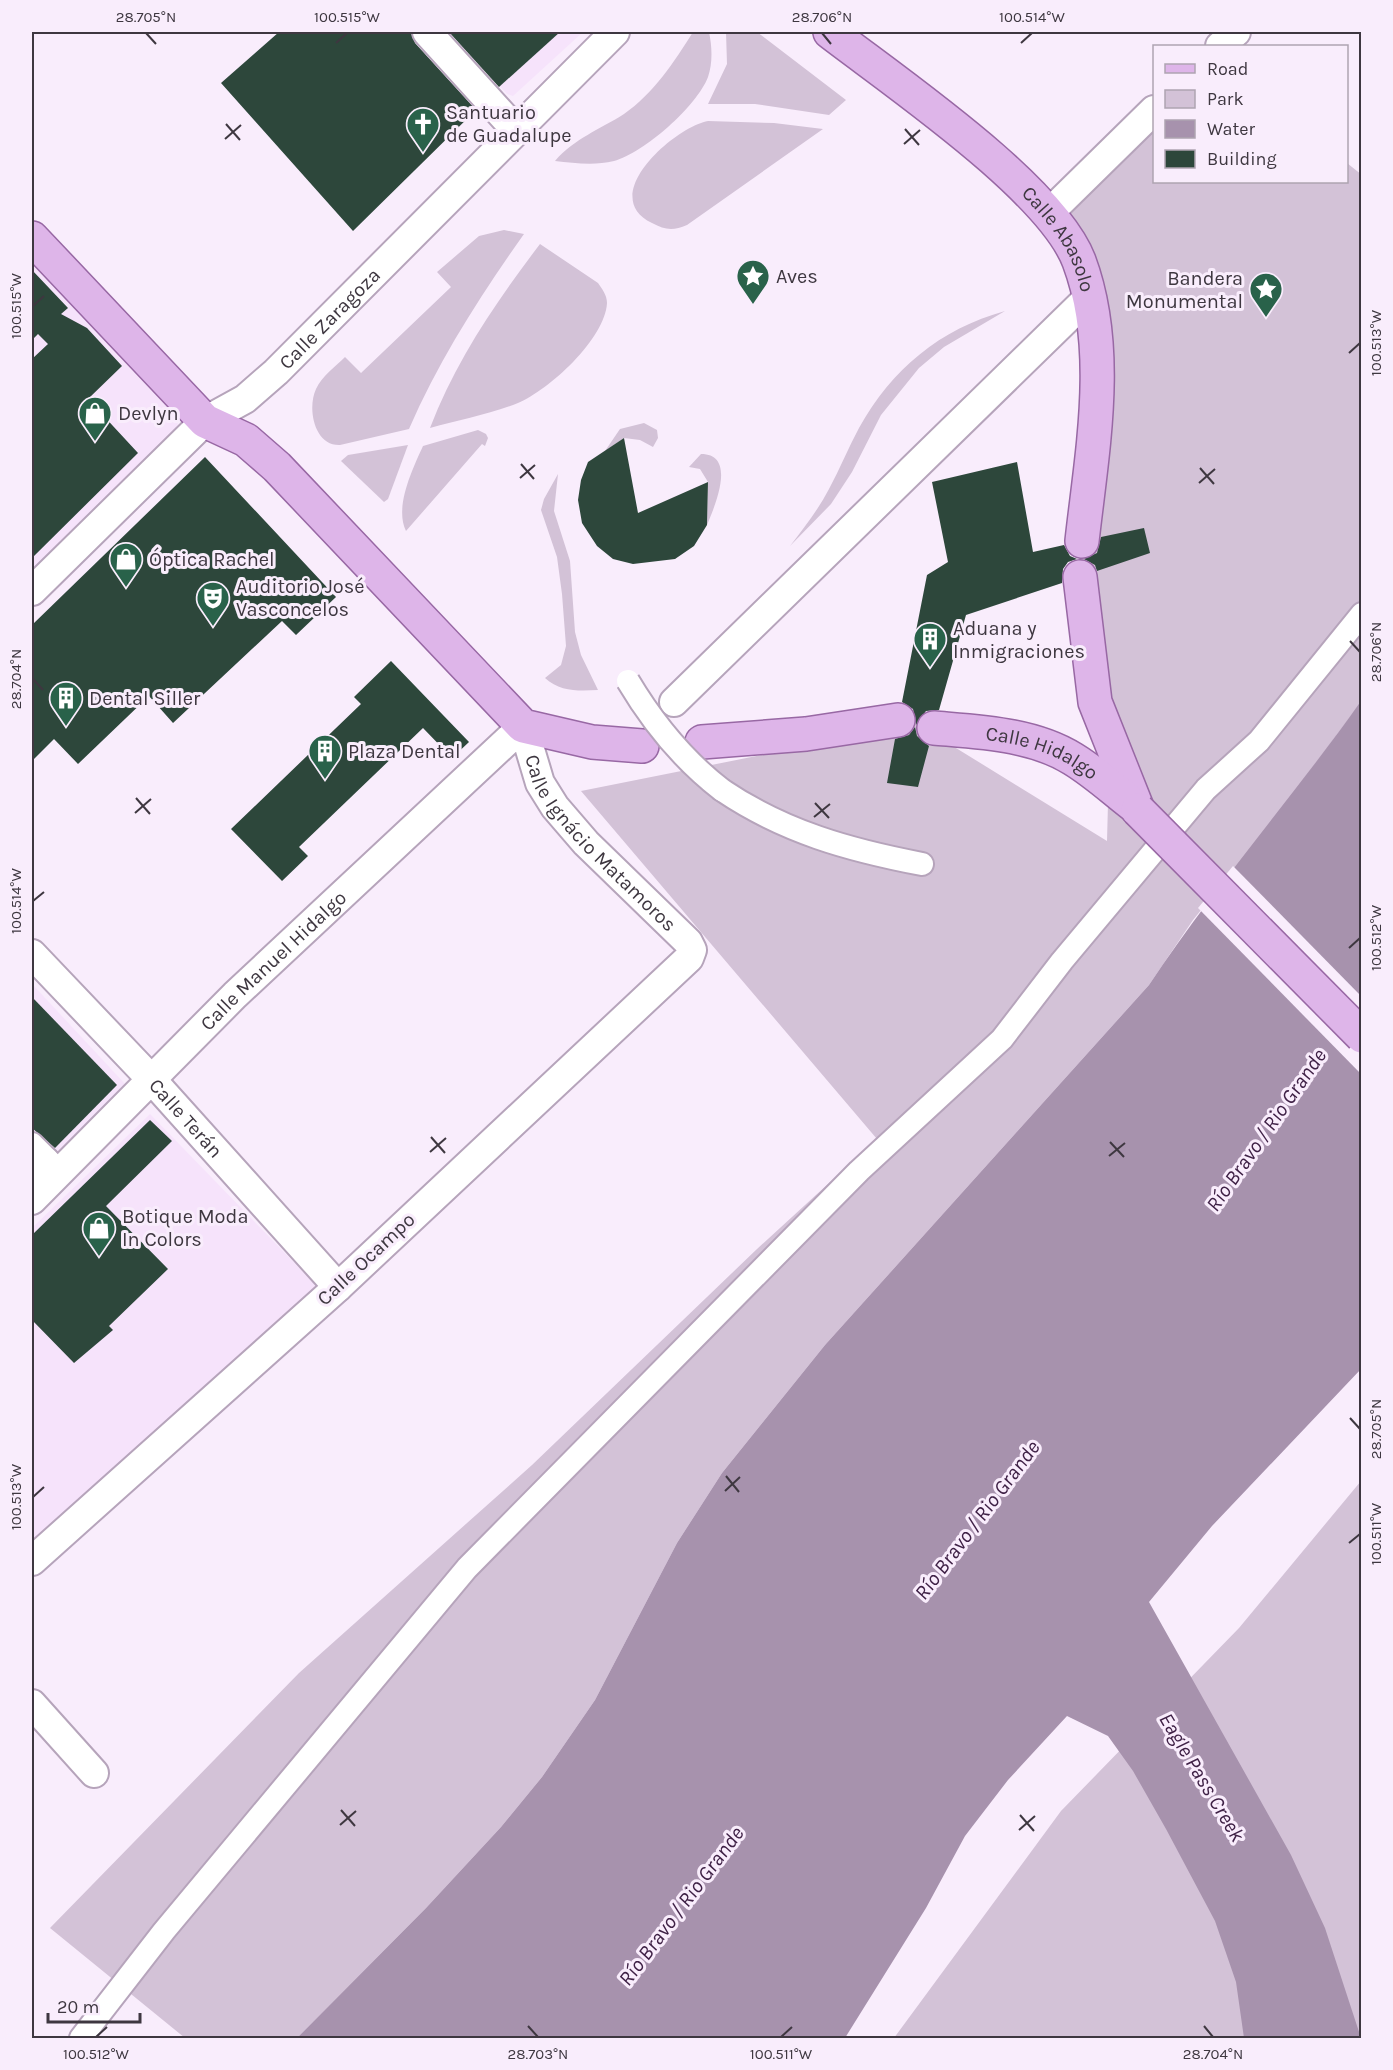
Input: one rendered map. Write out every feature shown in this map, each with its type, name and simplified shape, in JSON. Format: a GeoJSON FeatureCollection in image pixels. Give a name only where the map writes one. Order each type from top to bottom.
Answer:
{"type":"FeatureCollection","features":[{"type":"Feature","properties":{"kind":"main road","name":"Calle Abasolo"},"geometry":{"type":"LineString","coordinates":[[830,32],[964,137],[1018,183],[1048,214],[1076,254],[1089,297],[1095,348],[1096,384],[1082,541]]}},
{"type":"Feature","properties":{"kind":"main road","name":"Calle Ignácio Matamoros"},"geometry":{"type":"LineString","coordinates":[[32,238],[205,421],[246,440],[269,460],[523,726],[563,738],[636,743]]}},
{"type":"Feature","properties":{"kind":"main road"},"geometry":{"type":"LineString","coordinates":[[1080,577],[1095,702],[1138,810]]}},
{"type":"Feature","properties":{"kind":"main road"},"geometry":{"type":"LineString","coordinates":[[702,742],[806,734],[898,720]]}},
{"type":"Feature","properties":{"kind":"main road","name":"Calle Hidalgo"},"geometry":{"type":"LineString","coordinates":[[934,728],[992,732],[1035,743],[1062,754],[1096,774],[1138,810],[1362,1036]]}},
{"type":"Feature","properties":{"kind":"street"},"geometry":{"type":"LineString","coordinates":[[427,32],[515,129]]}},
{"type":"Feature","properties":{"kind":"street","name":"Calle Zaragoza"},"geometry":{"type":"LineString","coordinates":[[32,591],[205,421],[245,399],[276,372],[515,129],[615,32]]}},
{"type":"Feature","properties":{"kind":"street"},"geometry":{"type":"LineString","coordinates":[[1221,45],[1236,32]]}},
{"type":"Feature","properties":{"kind":"street"},"geometry":{"type":"LineString","coordinates":[[1048,214],[1153,112]]}},
{"type":"Feature","properties":{"kind":"street"},"geometry":{"type":"LineString","coordinates":[[674,702],[1089,297]]}},
{"type":"Feature","properties":{"kind":"street"},"geometry":{"type":"LineString","coordinates":[[81,2038],[172,1922],[467,1568],[859,1171],[1002,1039],[1062,961],[1198,798],[1259,741],[1362,614]]}},
{"type":"Feature","properties":{"kind":"street"},"geometry":{"type":"LineString","coordinates":[[628,681],[662,731],[703,775],[752,811],[838,846],[922,864]]}},
{"type":"Feature","properties":{"kind":"street","name":"Calle Ignácio Matamoros"},"geometry":{"type":"LineString","coordinates":[[523,726],[540,783],[555,807],[586,843],[688,942],[692,950]]}},
{"type":"Feature","properties":{"kind":"street","name":"Calle Manuel Hidalgo"},"geometry":{"type":"LineString","coordinates":[[32,1200],[43,1162],[152,1080],[235,995],[523,726]]}},
{"type":"Feature","properties":{"kind":"street","name":"Calle Ocampo"},"geometry":{"type":"LineString","coordinates":[[32,1561],[338,1287],[689,958],[692,950]]}},
{"type":"Feature","properties":{"kind":"street","name":"Calle Terán"},"geometry":{"type":"LineString","coordinates":[[32,954],[152,1080],[338,1287]]}},
{"type":"Feature","properties":{"kind":"street"},"geometry":{"type":"LineString","coordinates":[[32,1704],[94,1773]]}},
{"type":"Feature","properties":{"kind":"shaded area"},"geometry":{"type":"Polygon","coordinates":[[[450,32],[583,32],[513,96],[507,94],[450,32]]]}},
{"type":"Feature","properties":{"kind":"shaded area"},"geometry":{"type":"Polygon","coordinates":[[[32,260],[173,411],[178,424],[171,436],[32,576],[32,260]]]}},
{"type":"Feature","properties":{"kind":"shaded area"},"geometry":{"type":"Polygon","coordinates":[[[32,984],[125,1084],[32,1179],[32,984]]]}},
{"type":"Feature","properties":{"kind":"shaded area"},"geometry":{"type":"Polygon","coordinates":[[[150,1114],[313,1282],[319,1293],[32,1548],[32,1228],[150,1114]]]}},
{"type":"Feature","properties":{"kind":"green space"},"geometry":{"type":"Polygon","coordinates":[[[693,32],[709,32],[712,54],[710,72],[693,101],[668,127],[640,149],[614,161],[592,164],[555,161],[571,146],[635,106],[654,87],[693,32]]]}},
{"type":"Feature","properties":{"kind":"green space"},"geometry":{"type":"Polygon","coordinates":[[[726,32],[757,32],[846,100],[829,115],[755,104],[708,104],[727,64],[726,32]]]}},
{"type":"Feature","properties":{"kind":"green space"},"geometry":{"type":"Polygon","coordinates":[[[1153,112],[1153,183],[1348,183],[1348,164],[1362,175],[1362,701],[1268,827],[1193,920],[1149,985],[825,1345],[722,1473],[677,1543],[595,1700],[542,1777],[501,1827],[426,1908],[297,2038],[185,2038],[50,1928],[299,1673],[532,1465],[757,1249],[877,1139],[581,791],[917,724],[1107,841],[1109,765],[1079,564],[1095,307],[1046,217],[1153,112]]]}},
{"type":"Feature","properties":{"kind":"green space"},"geometry":{"type":"Polygon","coordinates":[[[708,121],[774,123],[823,129],[687,225],[669,229],[652,223],[637,211],[632,197],[636,180],[661,149],[677,136],[708,121]]]}},
{"type":"Feature","properties":{"kind":"green space"},"geometry":{"type":"Polygon","coordinates":[[[504,230],[524,234],[461,329],[433,378],[409,429],[340,445],[331,444],[324,439],[315,424],[312,406],[316,389],[325,376],[345,357],[361,373],[451,287],[437,272],[479,236],[504,230]]]}},
{"type":"Feature","properties":{"kind":"green space"},"geometry":{"type":"Polygon","coordinates":[[[540,244],[598,283],[603,290],[607,303],[597,332],[573,362],[545,387],[531,396],[497,410],[430,428],[452,379],[478,332],[540,244]]]}},
{"type":"Feature","properties":{"kind":"green space"},"geometry":{"type":"Polygon","coordinates":[[[1005,311],[944,347],[919,368],[881,415],[852,472],[831,504],[790,546],[825,497],[855,436],[887,387],[920,354],[939,340],[981,319],[1005,311]]]}},
{"type":"Feature","properties":{"kind":"green space"},"geometry":{"type":"Polygon","coordinates":[[[644,423],[657,430],[658,438],[653,447],[640,440],[624,438],[605,451],[620,429],[644,423]]]}},
{"type":"Feature","properties":{"kind":"green space"},"geometry":{"type":"Polygon","coordinates":[[[478,430],[486,434],[488,438],[485,446],[482,444],[406,531],[402,511],[403,499],[423,446],[478,430]]]}},
{"type":"Feature","properties":{"kind":"green space"},"geometry":{"type":"Polygon","coordinates":[[[408,445],[388,499],[384,502],[341,461],[348,455],[408,445]]]}},
{"type":"Feature","properties":{"kind":"green space"},"geometry":{"type":"Polygon","coordinates":[[[701,454],[712,456],[719,463],[721,472],[718,495],[707,525],[708,482],[700,469],[689,467],[701,454]]]}},
{"type":"Feature","properties":{"kind":"green space"},"geometry":{"type":"Polygon","coordinates":[[[558,474],[554,511],[570,561],[575,632],[581,655],[598,690],[563,688],[545,678],[561,665],[566,646],[557,557],[541,510],[544,499],[558,474]]]}},
{"type":"Feature","properties":{"kind":"green space"},"geometry":{"type":"Polygon","coordinates":[[[1361,1481],[1361,2038],[894,2038],[1061,1811],[1239,1628],[1361,1481]]]}},
{"type":"Feature","properties":{"kind":"water"},"geometry":{"type":"Polygon","coordinates":[[[1361,701],[1361,1369],[1212,1526],[1149,1602],[1291,1855],[1325,1928],[1361,2038],[1244,2038],[1236,1982],[1215,1921],[1166,1829],[1133,1771],[1108,1736],[1067,1716],[1008,1780],[965,1836],[926,1908],[845,2038],[297,2038],[426,1908],[501,1827],[542,1777],[595,1700],[677,1543],[722,1473],[825,1345],[1149,985],[1200,913],[1361,701]]]}},
{"type":"Feature","properties":{"kind":"pier"},"geometry":{"type":"Polygon","coordinates":[[[1233,866],[1361,996],[1361,1074],[1198,908],[1233,866]]]}},
{"type":"Feature","properties":{"kind":"building","name":"Santuario de Guadalupe"},"geometry":{"type":"Polygon","coordinates":[[[279,32],[411,32],[415,43],[476,110],[353,231],[221,83],[279,32]]]}},
{"type":"Feature","properties":{"kind":"building"},"geometry":{"type":"Polygon","coordinates":[[[449,32],[560,32],[499,87],[449,32]]]}},
{"type":"Feature","properties":{"kind":"building"},"geometry":{"type":"Polygon","coordinates":[[[32,270],[68,308],[61,314],[87,328],[122,366],[88,399],[138,453],[32,558],[32,359],[48,344],[38,334],[32,340],[32,270]]]}},
{"type":"Feature","properties":{"kind":"building"},"geometry":{"type":"Polygon","coordinates":[[[624,438],[638,513],[708,482],[707,525],[694,546],[675,559],[633,564],[613,559],[597,546],[582,523],[578,500],[581,480],[588,462],[624,438]]]}},
{"type":"Feature","properties":{"kind":"building"},"geometry":{"type":"Polygon","coordinates":[[[205,457],[336,597],[296,635],[282,621],[173,723],[149,696],[78,764],[54,739],[32,761],[32,625],[205,457]]]}},
{"type":"Feature","properties":{"kind":"building","name":"Aduana y Inmigraciones"},"geometry":{"type":"Polygon","coordinates":[[[1017,462],[1033,552],[1064,545],[1070,556],[1077,559],[1068,562],[1063,569],[1062,583],[966,615],[939,710],[926,711],[916,725],[913,709],[902,702],[927,575],[948,562],[932,482],[1017,462]]]}},
{"type":"Feature","properties":{"kind":"building"},"geometry":{"type":"Polygon","coordinates":[[[1144,528],[1150,553],[1097,571],[1095,565],[1084,559],[1097,553],[1101,537],[1144,528]]]}},
{"type":"Feature","properties":{"kind":"building","name":"Plaza Dental"},"geometry":{"type":"Polygon","coordinates":[[[391,661],[469,742],[452,758],[423,728],[299,847],[308,856],[282,881],[231,829],[361,704],[354,697],[391,661]]]}},
{"type":"Feature","properties":{"kind":"building"},"geometry":{"type":"Polygon","coordinates":[[[915,727],[917,736],[929,746],[918,787],[887,783],[895,739],[909,735],[915,727]]]}},
{"type":"Feature","properties":{"kind":"building"},"geometry":{"type":"Polygon","coordinates":[[[32,997],[117,1085],[55,1148],[32,1128],[32,997]]]}},
{"type":"Feature","properties":{"kind":"building"},"geometry":{"type":"Polygon","coordinates":[[[150,1120],[172,1141],[106,1206],[168,1269],[109,1326],[113,1330],[74,1363],[32,1320],[32,1235],[150,1120]]]}},
{"type":"Feature","properties":{"kind":"place","name":"Santuario de Guadalupe"},"geometry":{"type":"Point","coordinates":[423,153]}},
{"type":"Feature","properties":{"kind":"place","name":"Aves"},"geometry":{"type":"Point","coordinates":[753,305]}},
{"type":"Feature","properties":{"kind":"place","name":"Bandera Monumental"},"geometry":{"type":"Point","coordinates":[1266,318]}},
{"type":"Feature","properties":{"kind":"place","name":"Devlyn"},"geometry":{"type":"Point","coordinates":[95,442]}},
{"type":"Feature","properties":{"kind":"place","name":"Óptica Rachel"},"geometry":{"type":"Point","coordinates":[126,588]}},
{"type":"Feature","properties":{"kind":"place","name":"Auditorio José Vasconcelos"},"geometry":{"type":"Point","coordinates":[213,627]}},
{"type":"Feature","properties":{"kind":"place","name":"Aduana y Inmigraciones"},"geometry":{"type":"Point","coordinates":[930,668]}},
{"type":"Feature","properties":{"kind":"place","name":"Dental Siller"},"geometry":{"type":"Point","coordinates":[66,727]}},
{"type":"Feature","properties":{"kind":"place","name":"Plaza Dental"},"geometry":{"type":"Point","coordinates":[325,780]}},
{"type":"Feature","properties":{"kind":"place","name":"Botique Moda In Colors"},"geometry":{"type":"Point","coordinates":[99,1257]}},
{"type":"Feature","properties":{"kind":"water label","name":"Río Bravo / Rio Grande"},"geometry":{"type":"Point","coordinates":[1266,1130]}},
{"type":"Feature","properties":{"kind":"water label","name":"Río Bravo / Rio Grande"},"geometry":{"type":"Point","coordinates":[977,1520]}},
{"type":"Feature","properties":{"kind":"water label","name":"Eagle Pass Creek"},"geometry":{"type":"Point","coordinates":[1202,1777]}},
{"type":"Feature","properties":{"kind":"water label","name":"Río Bravo / Rio Grande"},"geometry":{"type":"Point","coordinates":[681,1906]}}]}
